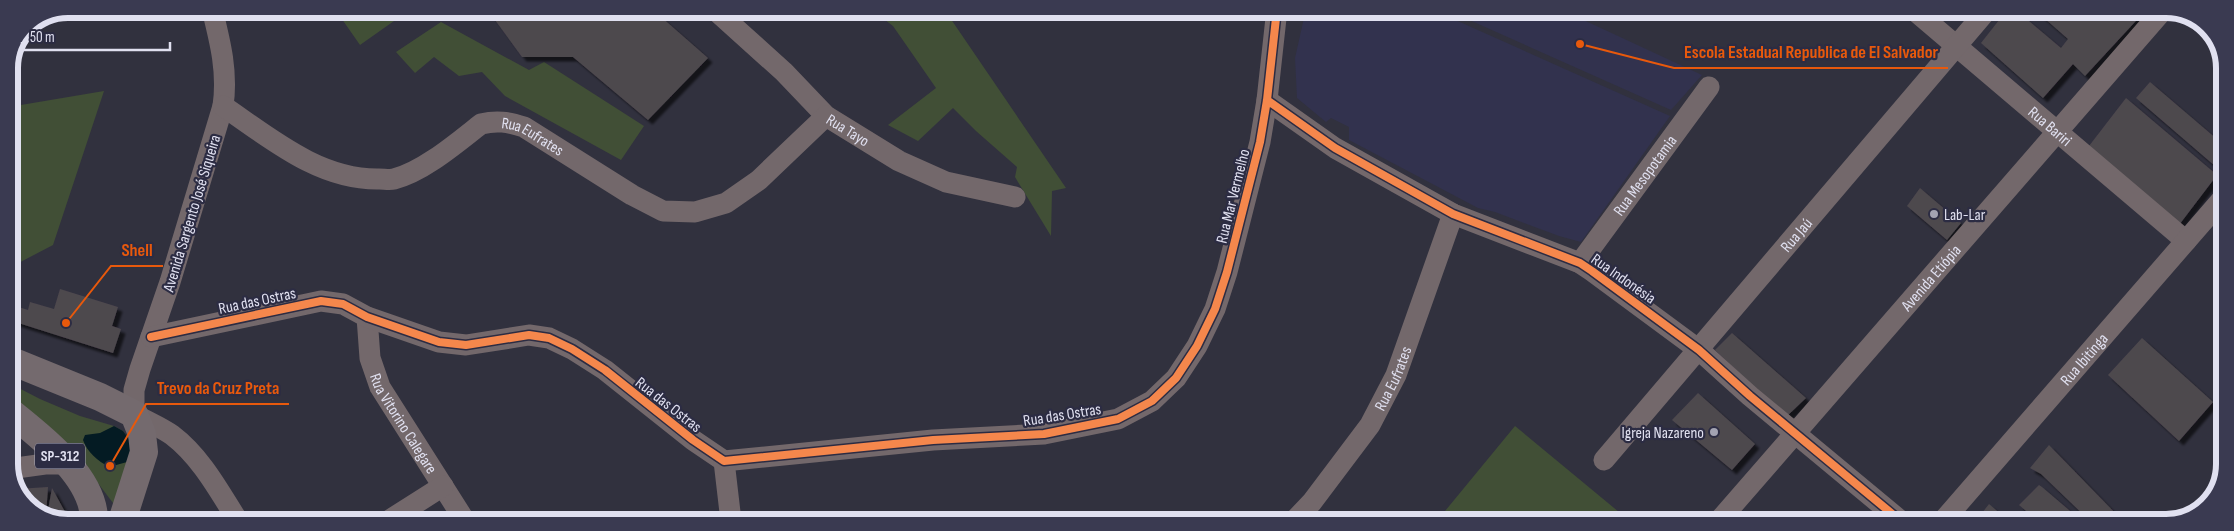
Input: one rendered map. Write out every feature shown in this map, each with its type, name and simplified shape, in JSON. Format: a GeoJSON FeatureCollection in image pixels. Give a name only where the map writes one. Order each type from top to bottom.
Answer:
{"type":"FeatureCollection","features":[{"type":"Feature","properties":{"kind":"main road"},"geometry":{"type":"LineString","coordinates":[[18,364],[100,397],[134,414],[142,434],[144,452],[124,514]]}},
{"type":"Feature","properties":{"kind":"main road","name":"SP-312"},"geometry":{"type":"LineString","coordinates":[[18,419],[55,450],[67,464],[87,490],[93,505],[94,514]]}},
{"type":"Feature","properties":{"kind":"street","name":"Avenida Sargento José Siqueira"},"geometry":{"type":"LineString","coordinates":[[134,414],[134,390],[170,282],[223,106],[226,81],[222,48],[214,18]]}},
{"type":"Feature","properties":{"kind":"street","name":"Rua Tayo"},"geometry":{"type":"LineString","coordinates":[[724,18],[784,72],[826,116],[899,161],[946,182],[1015,198]]}},
{"type":"Feature","properties":{"kind":"street","name":"Rua Mar Vermelho"},"geometry":{"type":"LineString","coordinates":[[1176,378],[1197,346],[1214,310],[1226,272],[1253,172],[1268,100],[1276,18]]}},
{"type":"Feature","properties":{"kind":"street","name":"Rua Bariri"},"geometry":{"type":"LineString","coordinates":[[1924,18],[2186,241]]}},
{"type":"Feature","properties":{"kind":"street","name":"Rua Jaú"},"geometry":{"type":"LineString","coordinates":[[1604,460],[1980,18]]}},
{"type":"Feature","properties":{"kind":"street","name":"Avenida Etiópia"},"geometry":{"type":"LineString","coordinates":[[1725,514],[1794,432],[2156,18]]}},
{"type":"Feature","properties":{"kind":"street","name":"Rua Mesopotamia"},"geometry":{"type":"LineString","coordinates":[[1580,263],[1709,86]]}},
{"type":"Feature","properties":{"kind":"street","name":"Rua Indonésia"},"geometry":{"type":"LineString","coordinates":[[1268,100],[1335,148],[1454,214],[1580,263],[1699,350],[1750,396],[1892,514]]}},
{"type":"Feature","properties":{"kind":"street","name":"Rua Eufrates"},"geometry":{"type":"LineString","coordinates":[[223,106],[286,149],[330,171],[363,179],[394,179],[417,170],[481,124],[492,121],[506,121],[524,127],[632,195],[663,211],[695,212],[726,203],[759,180],[826,116]]}},
{"type":"Feature","properties":{"kind":"street","name":"Rua Ibitinga"},"geometry":{"type":"LineString","coordinates":[[1949,514],[2216,206]]}},
{"type":"Feature","properties":{"kind":"street","name":"Rua Eufrates"},"geometry":{"type":"LineString","coordinates":[[1301,514],[1312,502],[1370,425],[1396,375],[1454,214]]}},
{"type":"Feature","properties":{"kind":"street","name":"Rua das Ostras"},"geometry":{"type":"LineString","coordinates":[[151,337],[321,301],[343,304],[367,317],[439,342],[466,345],[529,335],[549,338],[572,349],[605,370],[693,440],[724,461],[932,440],[1044,434],[1118,419],[1152,401],[1176,378]]}},
{"type":"Feature","properties":{"kind":"street","name":"Rua Vitorino Calegare"},"geometry":{"type":"LineString","coordinates":[[367,317],[370,358],[380,387],[461,514]]}},
{"type":"Feature","properties":{"kind":"street"},"geometry":{"type":"LineString","coordinates":[[134,414],[172,435],[191,453],[201,464],[233,514]]}},
{"type":"Feature","properties":{"kind":"street"},"geometry":{"type":"LineString","coordinates":[[724,461],[730,514]]}},
{"type":"Feature","properties":{"kind":"street"},"geometry":{"type":"LineString","coordinates":[[18,468],[45,464],[67,464]]}},
{"type":"Feature","properties":{"kind":"street"},"geometry":{"type":"LineString","coordinates":[[399,514],[443,486]]}},
{"type":"Feature","properties":{"kind":"shaded area"},"geometry":{"type":"Polygon","coordinates":[[[1304,18],[1451,18],[1670,116],[1581,242],[1559,236],[1495,212],[1478,208],[1349,140],[1349,127],[1331,118],[1326,122],[1297,98],[1295,58],[1304,18]]]}},
{"type":"Feature","properties":{"kind":"shaded area"},"geometry":{"type":"Polygon","coordinates":[[[1465,18],[1579,18],[1702,75],[1671,110],[1465,18]]]}},
{"type":"Feature","properties":{"kind":"shaded area"},"geometry":{"type":"Polygon","coordinates":[[[114,426],[123,431],[134,446],[127,462],[109,467],[93,456],[83,440],[85,435],[100,433],[114,426]]]}},
{"type":"Feature","properties":{"kind":"green space"},"geometry":{"type":"Polygon","coordinates":[[[341,18],[398,18],[360,45],[341,18]]]}},
{"type":"Feature","properties":{"kind":"green space"},"geometry":{"type":"Polygon","coordinates":[[[883,18],[950,18],[1066,188],[1052,191],[1051,236],[1015,177],[1017,167],[953,108],[918,141],[888,125],[936,88],[893,26],[883,18]]]}},
{"type":"Feature","properties":{"kind":"green space"},"geometry":{"type":"Polygon","coordinates":[[[441,22],[529,70],[544,62],[644,126],[621,160],[505,96],[482,72],[459,76],[434,57],[415,73],[396,52],[441,22]]]}},
{"type":"Feature","properties":{"kind":"green space"},"geometry":{"type":"Polygon","coordinates":[[[104,91],[53,245],[18,263],[18,105],[104,91]]]}},
{"type":"Feature","properties":{"kind":"green space"},"geometry":{"type":"Polygon","coordinates":[[[18,388],[80,416],[114,426],[123,431],[134,446],[123,504],[113,503],[91,474],[18,407],[18,388]]]}},
{"type":"Feature","properties":{"kind":"green space"},"geometry":{"type":"Polygon","coordinates":[[[1515,426],[1621,514],[1443,514],[1515,426]]]}},
{"type":"Feature","properties":{"kind":"building"},"geometry":{"type":"Polygon","coordinates":[[[494,18],[662,18],[708,58],[648,120],[573,57],[522,57],[494,18]]]}},
{"type":"Feature","properties":{"kind":"building"},"geometry":{"type":"Polygon","coordinates":[[[2001,18],[2025,18],[2061,48],[2068,39],[2044,18],[2139,18],[2085,76],[2073,64],[2043,98],[1981,43],[2001,18]]]}},
{"type":"Feature","properties":{"kind":"building"},"geometry":{"type":"Polygon","coordinates":[[[2150,82],[2216,138],[2216,167],[2136,98],[2150,82]]]}},
{"type":"Feature","properties":{"kind":"building"},"geometry":{"type":"Polygon","coordinates":[[[2126,98],[2216,174],[2216,176],[2179,225],[2089,146],[2126,98]]]}},
{"type":"Feature","properties":{"kind":"building","name":"Lab-Lar"},"geometry":{"type":"Polygon","coordinates":[[[1920,188],[1961,223],[1947,240],[1907,206],[1920,188]]]}},
{"type":"Feature","properties":{"kind":"building"},"geometry":{"type":"Polygon","coordinates":[[[60,289],[118,307],[112,326],[121,329],[113,353],[18,323],[18,307],[28,310],[30,302],[54,309],[60,289]]]}},
{"type":"Feature","properties":{"kind":"building"},"geometry":{"type":"Polygon","coordinates":[[[1732,333],[1806,398],[1786,417],[1715,350],[1732,333]]]}},
{"type":"Feature","properties":{"kind":"building"},"geometry":{"type":"Polygon","coordinates":[[[2142,338],[2213,402],[2179,441],[2108,375],[2142,338]]]}},
{"type":"Feature","properties":{"kind":"building","name":"Igreja Nazareno"},"geometry":{"type":"Polygon","coordinates":[[[1698,393],[1755,444],[1732,470],[1672,420],[1698,393]]]}},
{"type":"Feature","properties":{"kind":"building"},"geometry":{"type":"Polygon","coordinates":[[[2049,445],[2116,514],[2083,514],[2041,474],[2030,468],[2049,445]]]}},
{"type":"Feature","properties":{"kind":"building"},"geometry":{"type":"Polygon","coordinates":[[[2039,485],[2074,514],[2030,514],[2019,505],[2039,485]]]}},
{"type":"Feature","properties":{"kind":"building"},"geometry":{"type":"Polygon","coordinates":[[[48,487],[46,509],[30,497],[24,489],[48,487]]]}},
{"type":"Feature","properties":{"kind":"building"},"geometry":{"type":"Polygon","coordinates":[[[52,488],[66,514],[48,510],[52,488]]]}},
{"type":"Feature","properties":{"kind":"building"},"geometry":{"type":"Polygon","coordinates":[[[1989,504],[2001,514],[1981,514],[1989,504]]]}},
{"type":"Feature","properties":{"kind":"cycle path"},"geometry":{"type":"LineString","coordinates":[[151,337],[321,301],[343,304],[367,317],[439,342],[466,345],[529,335],[549,338],[572,349],[605,370],[693,440],[724,461],[933,440],[1044,434],[1118,419],[1152,401],[1176,378],[1197,346],[1215,309],[1227,272],[1260,142],[1267,100],[1276,18]]}},
{"type":"Feature","properties":{"kind":"cycle path"},"geometry":{"type":"LineString","coordinates":[[1267,100],[1335,148],[1453,214],[1580,263],[1699,350],[1750,396],[1892,514]]}},
{"type":"Feature","properties":{"kind":"place","name":"Escola Estadual Republica de El Salvador"},"geometry":{"type":"Point","coordinates":[1580,44]}},
{"type":"Feature","properties":{"kind":"place","name":"Lab-Lar"},"geometry":{"type":"Point","coordinates":[1934,214]}},
{"type":"Feature","properties":{"kind":"place","name":"Shell"},"geometry":{"type":"Point","coordinates":[66,323]}},
{"type":"Feature","properties":{"kind":"place","name":"Igreja Nazareno"},"geometry":{"type":"Point","coordinates":[1714,432]}},
{"type":"Feature","properties":{"kind":"place","name":"Trevo da Cruz Preta"},"geometry":{"type":"Point","coordinates":[110,466]}}]}
